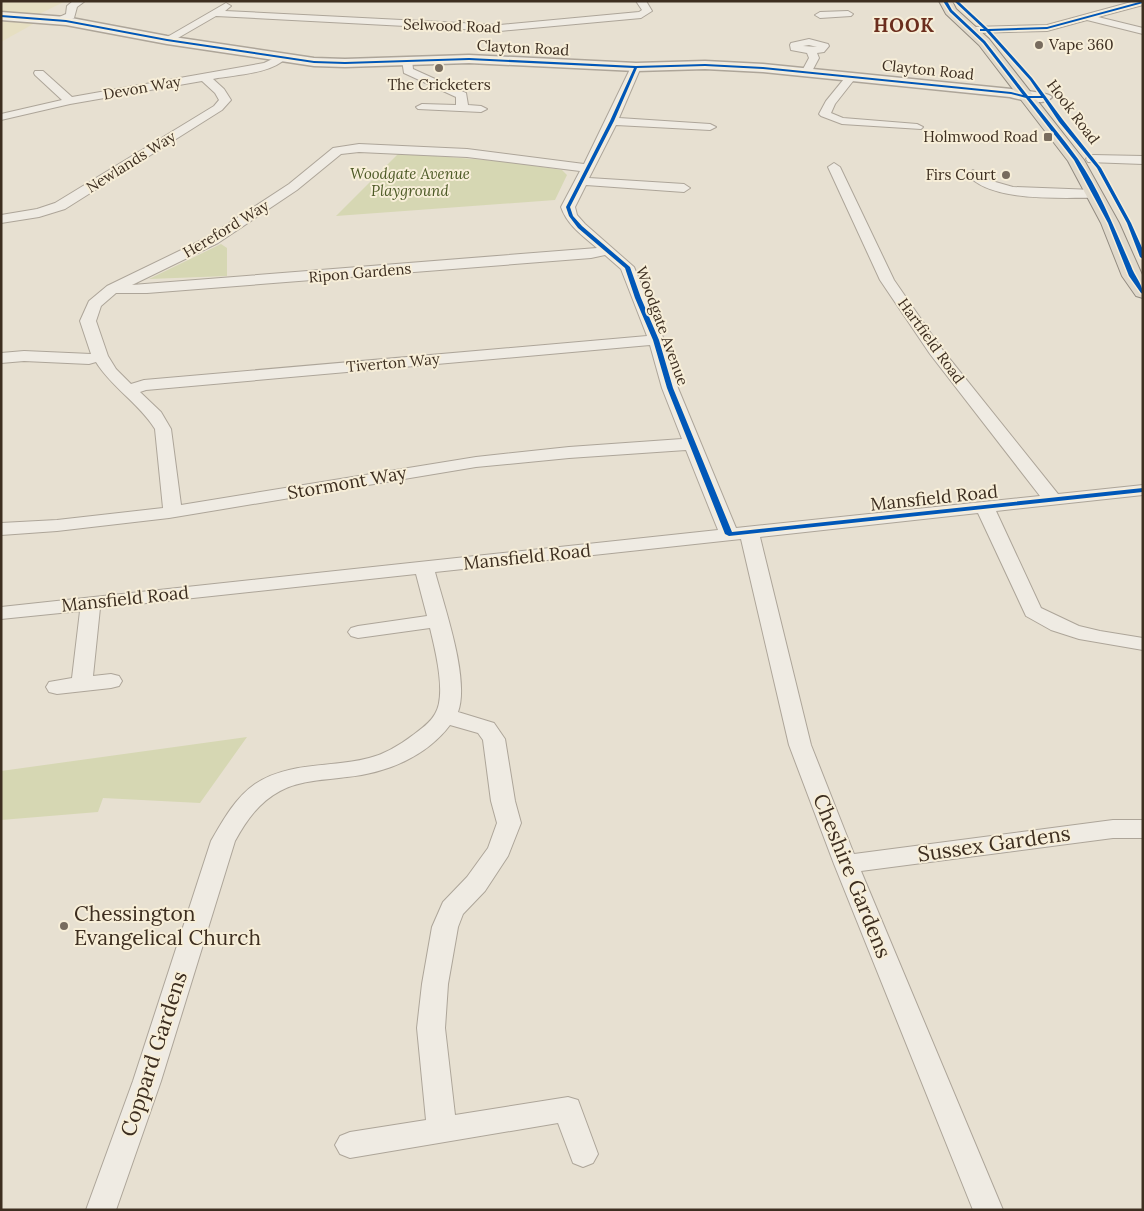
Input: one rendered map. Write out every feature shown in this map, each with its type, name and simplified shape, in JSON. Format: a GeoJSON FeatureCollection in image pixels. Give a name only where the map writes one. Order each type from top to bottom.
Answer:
{"type":"FeatureCollection","features":[{"type":"Feature","properties":{"kind":"highway","name":"Hook Road"},"geometry":{"type":"LineString","coordinates":[[945,1],[951,11],[979,30],[1031,79],[1045,97],[1061,121],[1099,168],[1129,222],[1143,257]]}},
{"type":"Feature","properties":{"kind":"highway","name":"Hook Road"},"geometry":{"type":"LineString","coordinates":[[956,1],[1026,97],[1076,160],[1095,194],[1122,250],[1132,276],[1143,292]]}},
{"type":"Feature","properties":{"kind":"street"},"geometry":{"type":"LineString","coordinates":[[58,21],[72,16],[72,6],[80,1]]}},
{"type":"Feature","properties":{"kind":"street"},"geometry":{"type":"LineString","coordinates":[[167,40],[234,1]]}},
{"type":"Feature","properties":{"kind":"street","name":"Selwood Road"},"geometry":{"type":"LineString","coordinates":[[214,13],[500,28],[641,15],[647,11],[641,1]]}},
{"type":"Feature","properties":{"kind":"street"},"geometry":{"type":"LineString","coordinates":[[832,14],[834,1]]}},
{"type":"Feature","properties":{"kind":"street"},"geometry":{"type":"LineString","coordinates":[[979,30],[1047,28],[1143,2]]}},
{"type":"Feature","properties":{"kind":"street"},"geometry":{"type":"LineString","coordinates":[[820,15],[848,14]]}},
{"type":"Feature","properties":{"kind":"street","name":"Clayton Road"},"geometry":{"type":"LineString","coordinates":[[1,16],[58,21],[167,40],[314,62],[346,63],[468,59],[636,67],[705,65],[807,71],[1011,93],[1026,97],[1045,97]]}},
{"type":"Feature","properties":{"kind":"street"},"geometry":{"type":"LineString","coordinates":[[1087,18],[1143,31]]}},
{"type":"Feature","properties":{"kind":"street"},"geometry":{"type":"LineString","coordinates":[[807,71],[814,58],[811,51]]}},
{"type":"Feature","properties":{"kind":"street","name":"Devon Way"},"geometry":{"type":"LineString","coordinates":[[1,117],[70,101],[267,66],[281,58]]}},
{"type":"Feature","properties":{"kind":"street"},"geometry":{"type":"LineString","coordinates":[[407,60],[408,71],[462,95],[462,108]]}},
{"type":"Feature","properties":{"kind":"street","name":"Woodgate Avenue"},"geometry":{"type":"LineString","coordinates":[[636,67],[612,121],[568,207],[571,216],[627,267],[656,340],[670,388],[693,444],[739,533]]}},
{"type":"Feature","properties":{"kind":"street"},"geometry":{"type":"LineString","coordinates":[[39,73],[70,101]]}},
{"type":"Feature","properties":{"kind":"street"},"geometry":{"type":"LineString","coordinates":[[852,76],[830,104],[826,114],[842,121],[917,127]]}},
{"type":"Feature","properties":{"kind":"street","name":"Newlands Way"},"geometry":{"type":"LineString","coordinates":[[1,219],[39,213],[60,206],[218,108],[225,100],[220,91],[204,77]]}},
{"type":"Feature","properties":{"kind":"street"},"geometry":{"type":"LineString","coordinates":[[422,107],[481,109]]}},
{"type":"Feature","properties":{"kind":"street"},"geometry":{"type":"LineString","coordinates":[[612,121],[710,127]]}},
{"type":"Feature","properties":{"kind":"street","name":"Hereford Way"},"geometry":{"type":"LineString","coordinates":[[173,511],[163,429],[155,416],[110,372],[100,356],[88,321],[94,304],[112,289],[213,240],[293,187],[337,151],[359,148],[467,154],[587,168]]}},
{"type":"Feature","properties":{"kind":"street"},"geometry":{"type":"LineString","coordinates":[[1092,160],[1143,160]]}},
{"type":"Feature","properties":{"kind":"street","name":"Hartfield Road"},"geometry":{"type":"LineString","coordinates":[[834,168],[887,280],[935,351],[1053,500]]}},
{"type":"Feature","properties":{"kind":"street"},"geometry":{"type":"LineString","coordinates":[[973,174],[998,189],[1095,194]]}},
{"type":"Feature","properties":{"kind":"street"},"geometry":{"type":"LineString","coordinates":[[581,181],[684,188]]}},
{"type":"Feature","properties":{"kind":"street","name":"Ripon Gardens"},"geometry":{"type":"LineString","coordinates":[[112,289],[166,288],[581,255],[608,250]]}},
{"type":"Feature","properties":{"kind":"street","name":"Tiverton Way"},"geometry":{"type":"LineString","coordinates":[[130,390],[144,385],[656,340]]}},
{"type":"Feature","properties":{"kind":"street"},"geometry":{"type":"LineString","coordinates":[[1,358],[89,359],[100,356]]}},
{"type":"Feature","properties":{"kind":"street","name":"Stormont Way"},"geometry":{"type":"LineString","coordinates":[[1,529],[78,524],[173,511],[494,460],[562,453],[693,444]]}},
{"type":"Feature","properties":{"kind":"street","name":"Mansfield Road"},"geometry":{"type":"LineString","coordinates":[[1,613],[91,602],[424,569],[1143,490]]}},
{"type":"Feature","properties":{"kind":"street"},"geometry":{"type":"LineString","coordinates":[[985,508],[1033,612],[1063,628],[1118,641],[1143,644]]}},
{"type":"Feature","properties":{"kind":"street","name":"Cheshire Gardens"},"geometry":{"type":"LineString","coordinates":[[739,533],[800,745],[846,864],[988,1210]]}},
{"type":"Feature","properties":{"kind":"street"},"geometry":{"type":"LineString","coordinates":[[424,569],[451,686],[449,707],[445,717],[467,721],[486,728],[494,739],[503,801],[509,823],[500,850],[476,884],[452,909],[445,927],[435,984],[431,1028],[442,1130]]}},
{"type":"Feature","properties":{"kind":"street"},"geometry":{"type":"LineString","coordinates":[[82,684],[91,602]]}},
{"type":"Feature","properties":{"kind":"street"},"geometry":{"type":"LineString","coordinates":[[358,632],[437,621]]}},
{"type":"Feature","properties":{"kind":"street"},"geometry":{"type":"LineString","coordinates":[[57,687],[111,681]]}},
{"type":"Feature","properties":{"kind":"street","name":"Coppard Gardens"},"geometry":{"type":"LineString","coordinates":[[101,1210],[146,1081],[223,841],[240,811],[257,794],[272,784],[291,777],[359,768],[403,753],[418,744],[445,717]]}},
{"type":"Feature","properties":{"kind":"street","name":"Sussex Gardens"},"geometry":{"type":"LineString","coordinates":[[846,864],[1112,828],[1143,829]]}},
{"type":"Feature","properties":{"kind":"street"},"geometry":{"type":"LineString","coordinates":[[350,1145],[568,1109],[583,1154]]}},
{"type":"Feature","properties":{"kind":"shaded area"},"geometry":{"type":"Polygon","coordinates":[[[1,1],[66,1],[35,16],[1,12],[1,1]]]}},
{"type":"Feature","properties":{"kind":"shaded area"},"geometry":{"type":"Polygon","coordinates":[[[1,21],[35,23],[1,42],[1,21]]]}},
{"type":"Feature","properties":{"kind":"green space","name":"Woodgate Avenue Playground"},"geometry":{"type":"Polygon","coordinates":[[[399,153],[510,162],[562,170],[567,175],[555,200],[336,216],[399,153]]]}},
{"type":"Feature","properties":{"kind":"green space"},"geometry":{"type":"Polygon","coordinates":[[[221,244],[227,248],[227,276],[149,279],[221,244]]]}},
{"type":"Feature","properties":{"kind":"green space"},"geometry":{"type":"Polygon","coordinates":[[[247,737],[200,803],[103,798],[98,812],[1,820],[1,771],[247,737]]]}},
{"type":"Feature","properties":{"kind":"cycle path"},"geometry":{"type":"LineString","coordinates":[[945,1],[951,11],[984,42],[1076,160],[1110,223],[1132,276],[1143,292]]}},
{"type":"Feature","properties":{"kind":"cycle path"},"geometry":{"type":"LineString","coordinates":[[956,1],[987,30],[1031,79],[1061,121],[1099,168],[1129,223],[1143,257]]}},
{"type":"Feature","properties":{"kind":"cycle path"},"geometry":{"type":"LineString","coordinates":[[981,30],[1047,28],[1143,2]]}},
{"type":"Feature","properties":{"kind":"cycle path"},"geometry":{"type":"LineString","coordinates":[[1,16],[66,21],[167,40],[314,62],[345,63],[469,59],[636,67],[705,65],[763,68],[1011,93],[1026,97],[1045,97]]}},
{"type":"Feature","properties":{"kind":"cycle path"},"geometry":{"type":"LineString","coordinates":[[636,67],[612,121],[568,207],[571,216],[580,227],[627,267],[656,340],[670,388],[729,534],[1143,490]]}},
{"type":"Feature","properties":{"kind":"place","name":"Vape 360"},"geometry":{"type":"Point","coordinates":[1039,45]}},
{"type":"Feature","properties":{"kind":"place","name":"The Cricketers"},"geometry":{"type":"Point","coordinates":[439,68]}},
{"type":"Feature","properties":{"kind":"place","name":"Holmwood Road"},"geometry":{"type":"Point","coordinates":[1048,137]}},
{"type":"Feature","properties":{"kind":"place","name":"Firs Court"},"geometry":{"type":"Point","coordinates":[1006,175]}},
{"type":"Feature","properties":{"kind":"place","name":"Chessington Evangelical Church"},"geometry":{"type":"Point","coordinates":[64,926]}},
{"type":"Feature","properties":{"kind":"district","name":"HOOK"},"geometry":{"type":"Point","coordinates":[904,25]}}]}
